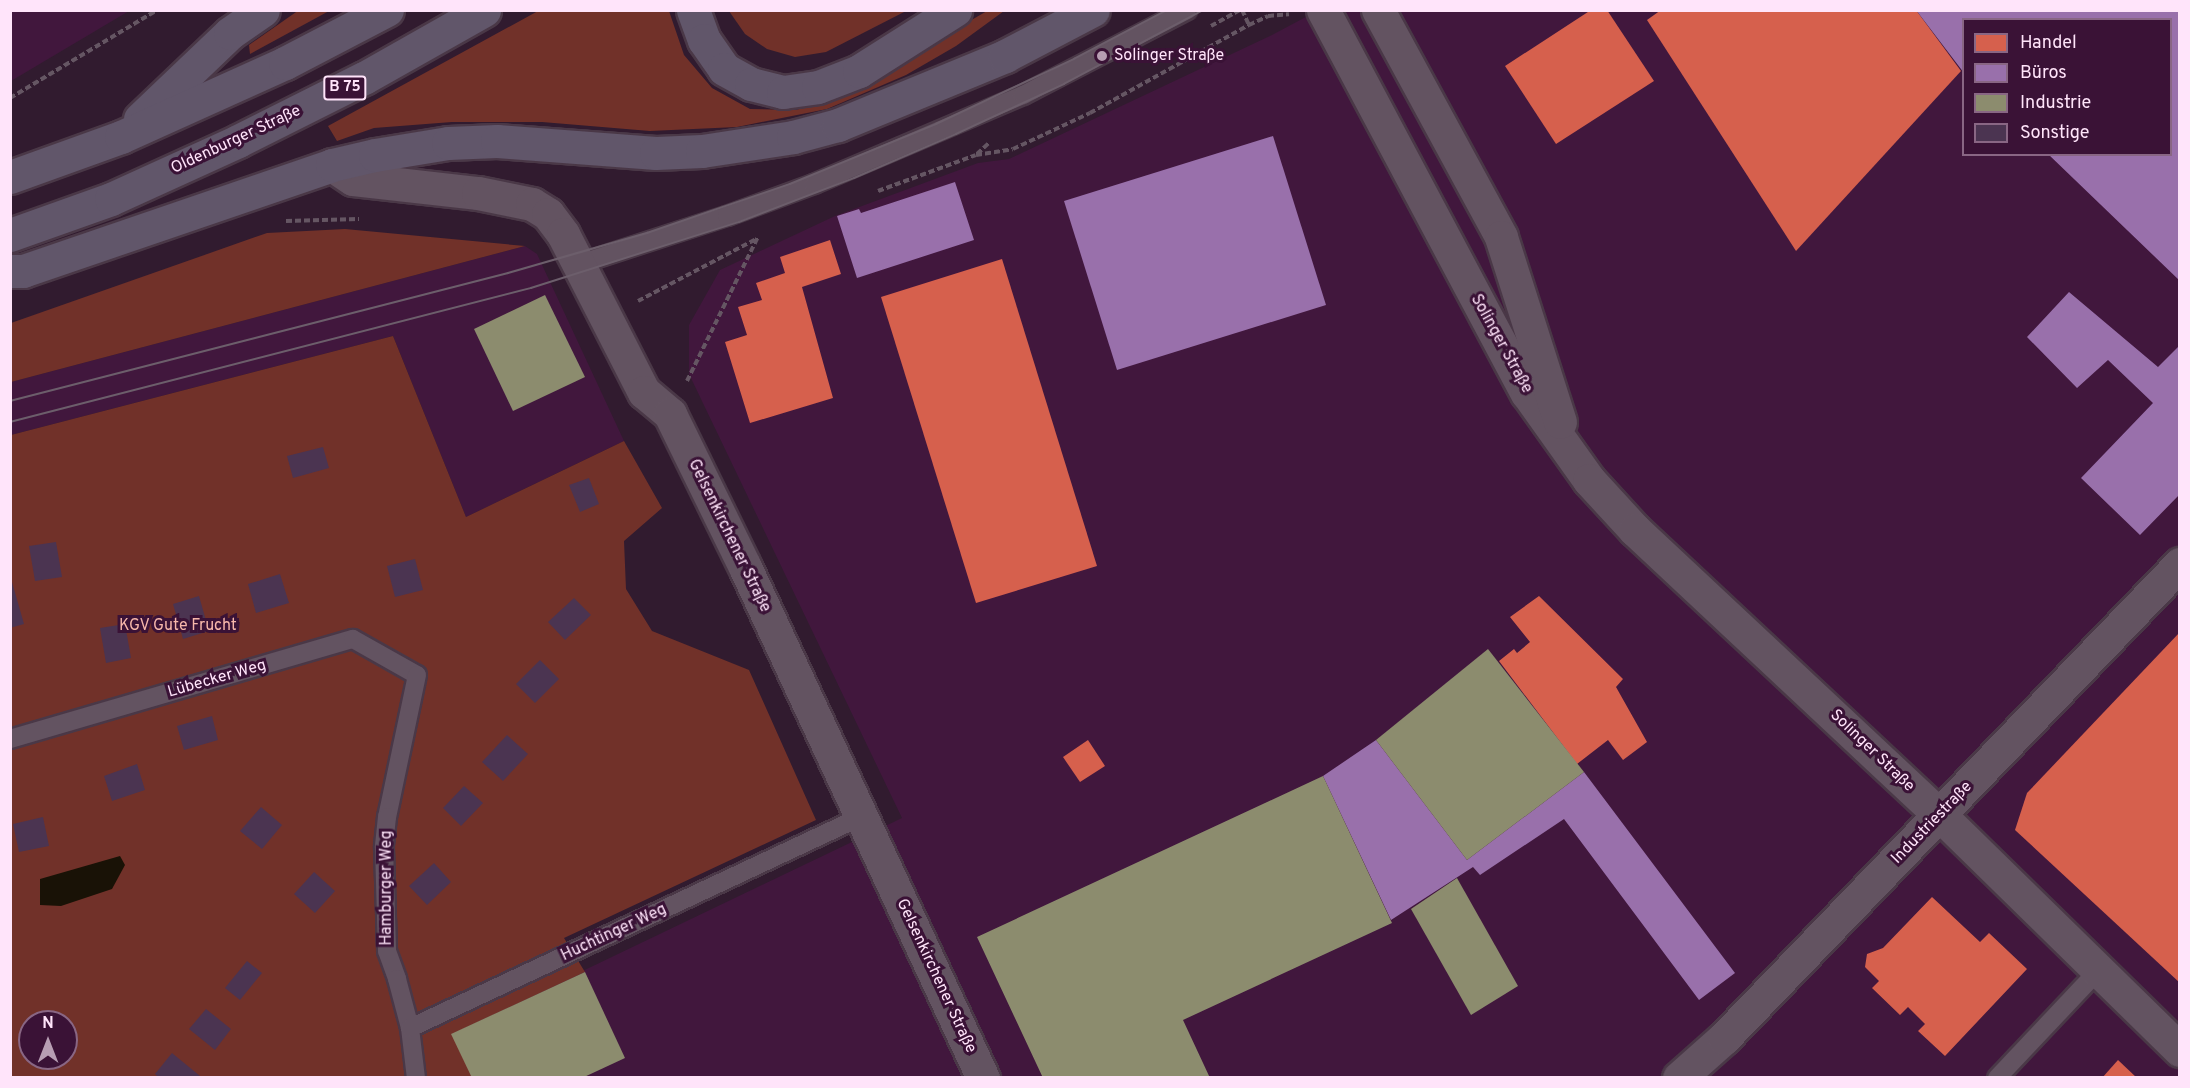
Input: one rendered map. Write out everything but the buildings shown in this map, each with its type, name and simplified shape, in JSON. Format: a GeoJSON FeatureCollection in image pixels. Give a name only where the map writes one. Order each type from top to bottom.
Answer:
{"type":"FeatureCollection","features":[{"type":"Feature","properties":{"kind":"highway"},"geometry":{"type":"LineString","coordinates":[[121,137],[230,33],[263,10]]}},
{"type":"Feature","properties":{"kind":"highway"},"geometry":{"type":"LineString","coordinates":[[10,177],[121,137],[285,63],[387,10]]}},
{"type":"Feature","properties":{"kind":"highway","name":"Oldenburger Straße"},"geometry":{"type":"LineString","coordinates":[[10,235],[111,199],[238,141],[364,78],[484,10]]}},
{"type":"Feature","properties":{"kind":"highway"},"geometry":{"type":"LineString","coordinates":[[693,10],[704,40],[724,69],[751,84],[783,92],[818,87],[859,71],[955,10]]}},
{"type":"Feature","properties":{"kind":"highway"},"geometry":{"type":"LineString","coordinates":[[10,271],[23,271],[332,165],[375,155],[448,143],[497,141],[656,153],[702,152],[793,137],[838,125],[1005,56],[1093,10]]}},
{"type":"Feature","properties":{"kind":"street","name":"Solinger Straße"},"geometry":{"type":"LineString","coordinates":[[1323,10],[1527,393],[1569,449],[1578,466],[1611,506],[1940,815],[2180,1050]]}},
{"type":"Feature","properties":{"kind":"street","name":"Solinger Straße"},"geometry":{"type":"LineString","coordinates":[[1378,10],[1501,237],[1569,449]]}},
{"type":"Feature","properties":{"kind":"street","name":"Gelsenkirchener Straße"},"geometry":{"type":"LineString","coordinates":[[332,165],[353,179],[478,193],[532,204],[548,214],[563,234],[644,392],[670,414],[862,816],[983,1077]]}},
{"type":"Feature","properties":{"kind":"street","name":"Industriestraße"},"geometry":{"type":"LineString","coordinates":[[1679,1077],[1724,1038],[2176,576]]}},
{"type":"Feature","properties":{"kind":"lane"},"geometry":{"type":"LineString","coordinates":[[579,264],[728,216],[814,184],[1023,95],[1187,10]]}},
{"type":"Feature","properties":{"kind":"lane","name":"Lübecker Weg"},"geometry":{"type":"LineString","coordinates":[[10,739],[353,639],[417,675]]}},
{"type":"Feature","properties":{"kind":"lane","name":"Hamburger Weg"},"geometry":{"type":"LineString","coordinates":[[410,1028],[398,979],[387,951],[384,848],[387,817],[417,675]]}},
{"type":"Feature","properties":{"kind":"lane","name":"Huchtinger Weg"},"geometry":{"type":"LineString","coordinates":[[410,1028],[862,816]]}},
{"type":"Feature","properties":{"kind":"lane"},"geometry":{"type":"LineString","coordinates":[[1997,1077],[2098,971]]}},
{"type":"Feature","properties":{"kind":"lane"},"geometry":{"type":"LineString","coordinates":[[410,1028],[416,1077]]}},
{"type":"Feature","properties":{"kind":"path"},"geometry":{"type":"LineString","coordinates":[[10,98],[157,10]]}},
{"type":"Feature","properties":{"kind":"path"},"geometry":{"type":"LineString","coordinates":[[1209,27],[1241,10],[1250,25]]}},
{"type":"Feature","properties":{"kind":"path"},"geometry":{"type":"LineString","coordinates":[[869,194],[976,155],[1013,149],[1090,113],[1268,16]]}},
{"type":"Feature","properties":{"kind":"path"},"geometry":{"type":"LineString","coordinates":[[605,318],[768,233]]}},
{"type":"Feature","properties":{"kind":"path"},"geometry":{"type":"LineString","coordinates":[[670,414],[758,237]]}},
{"type":"Feature","properties":{"kind":"shaded area"},"geometry":{"type":"Polygon","coordinates":[[[11,10],[129,10],[129,11],[11,81],[11,10]]]}},
{"type":"Feature","properties":{"kind":"shaded area"},"geometry":{"type":"Polygon","coordinates":[[[1317,11],[2179,11],[2179,1077],[472,1078],[451,1034],[902,818],[689,374],[689,325],[720,270],[835,216],[978,163],[1009,159],[1272,35],[1317,11]]]}},
{"type":"Feature","properties":{"kind":"shaded area"},"geometry":{"type":"Polygon","coordinates":[[[525,246],[537,254],[624,441],[466,517],[393,336],[11,435],[11,382],[525,246]]]}},
{"type":"Feature","properties":{"kind":"shaded area"},"geometry":{"type":"Polygon","coordinates":[[[120,856],[125,865],[112,889],[61,906],[40,905],[40,879],[120,856]]]}},
{"type":"Feature","properties":{"kind":"green space"},"geometry":{"type":"Polygon","coordinates":[[[299,10],[329,11],[250,54],[249,45],[299,10]]]}},
{"type":"Feature","properties":{"kind":"green space"},"geometry":{"type":"Polygon","coordinates":[[[538,11],[669,11],[684,55],[712,88],[750,109],[795,110],[829,102],[987,11],[1004,11],[956,46],[906,75],[827,109],[737,127],[650,131],[542,122],[452,122],[374,128],[337,141],[328,126],[538,11]]]}},
{"type":"Feature","properties":{"kind":"green space"},"geometry":{"type":"Polygon","coordinates":[[[729,11],[906,11],[826,52],[795,57],[767,49],[745,34],[729,11]]]}},
{"type":"Feature","properties":{"kind":"green space"},"geometry":{"type":"Polygon","coordinates":[[[345,229],[525,246],[11,382],[11,323],[267,233],[345,229]]]}},
{"type":"Feature","properties":{"kind":"green space","name":"KGV Gute Frucht"},"geometry":{"type":"Polygon","coordinates":[[[393,336],[466,517],[624,441],[662,508],[624,541],[626,589],[652,631],[749,670],[816,820],[564,938],[585,972],[452,1034],[472,1077],[11,1078],[11,435],[393,336]]]}},
{"type":"Feature","properties":{"kind":"tram line"},"geometry":{"type":"LineString","coordinates":[[10,401],[508,273],[647,233],[790,184],[936,124],[1074,59],[1167,10]]}},
{"type":"Feature","properties":{"kind":"tram line"},"geometry":{"type":"LineString","coordinates":[[10,422],[531,288],[739,222],[854,178],[956,134],[1064,84],[1203,10]]}},
{"type":"Feature","properties":{"kind":"place","name":"Solinger Straße"},"geometry":{"type":"Point","coordinates":[1102,56]}}]}
